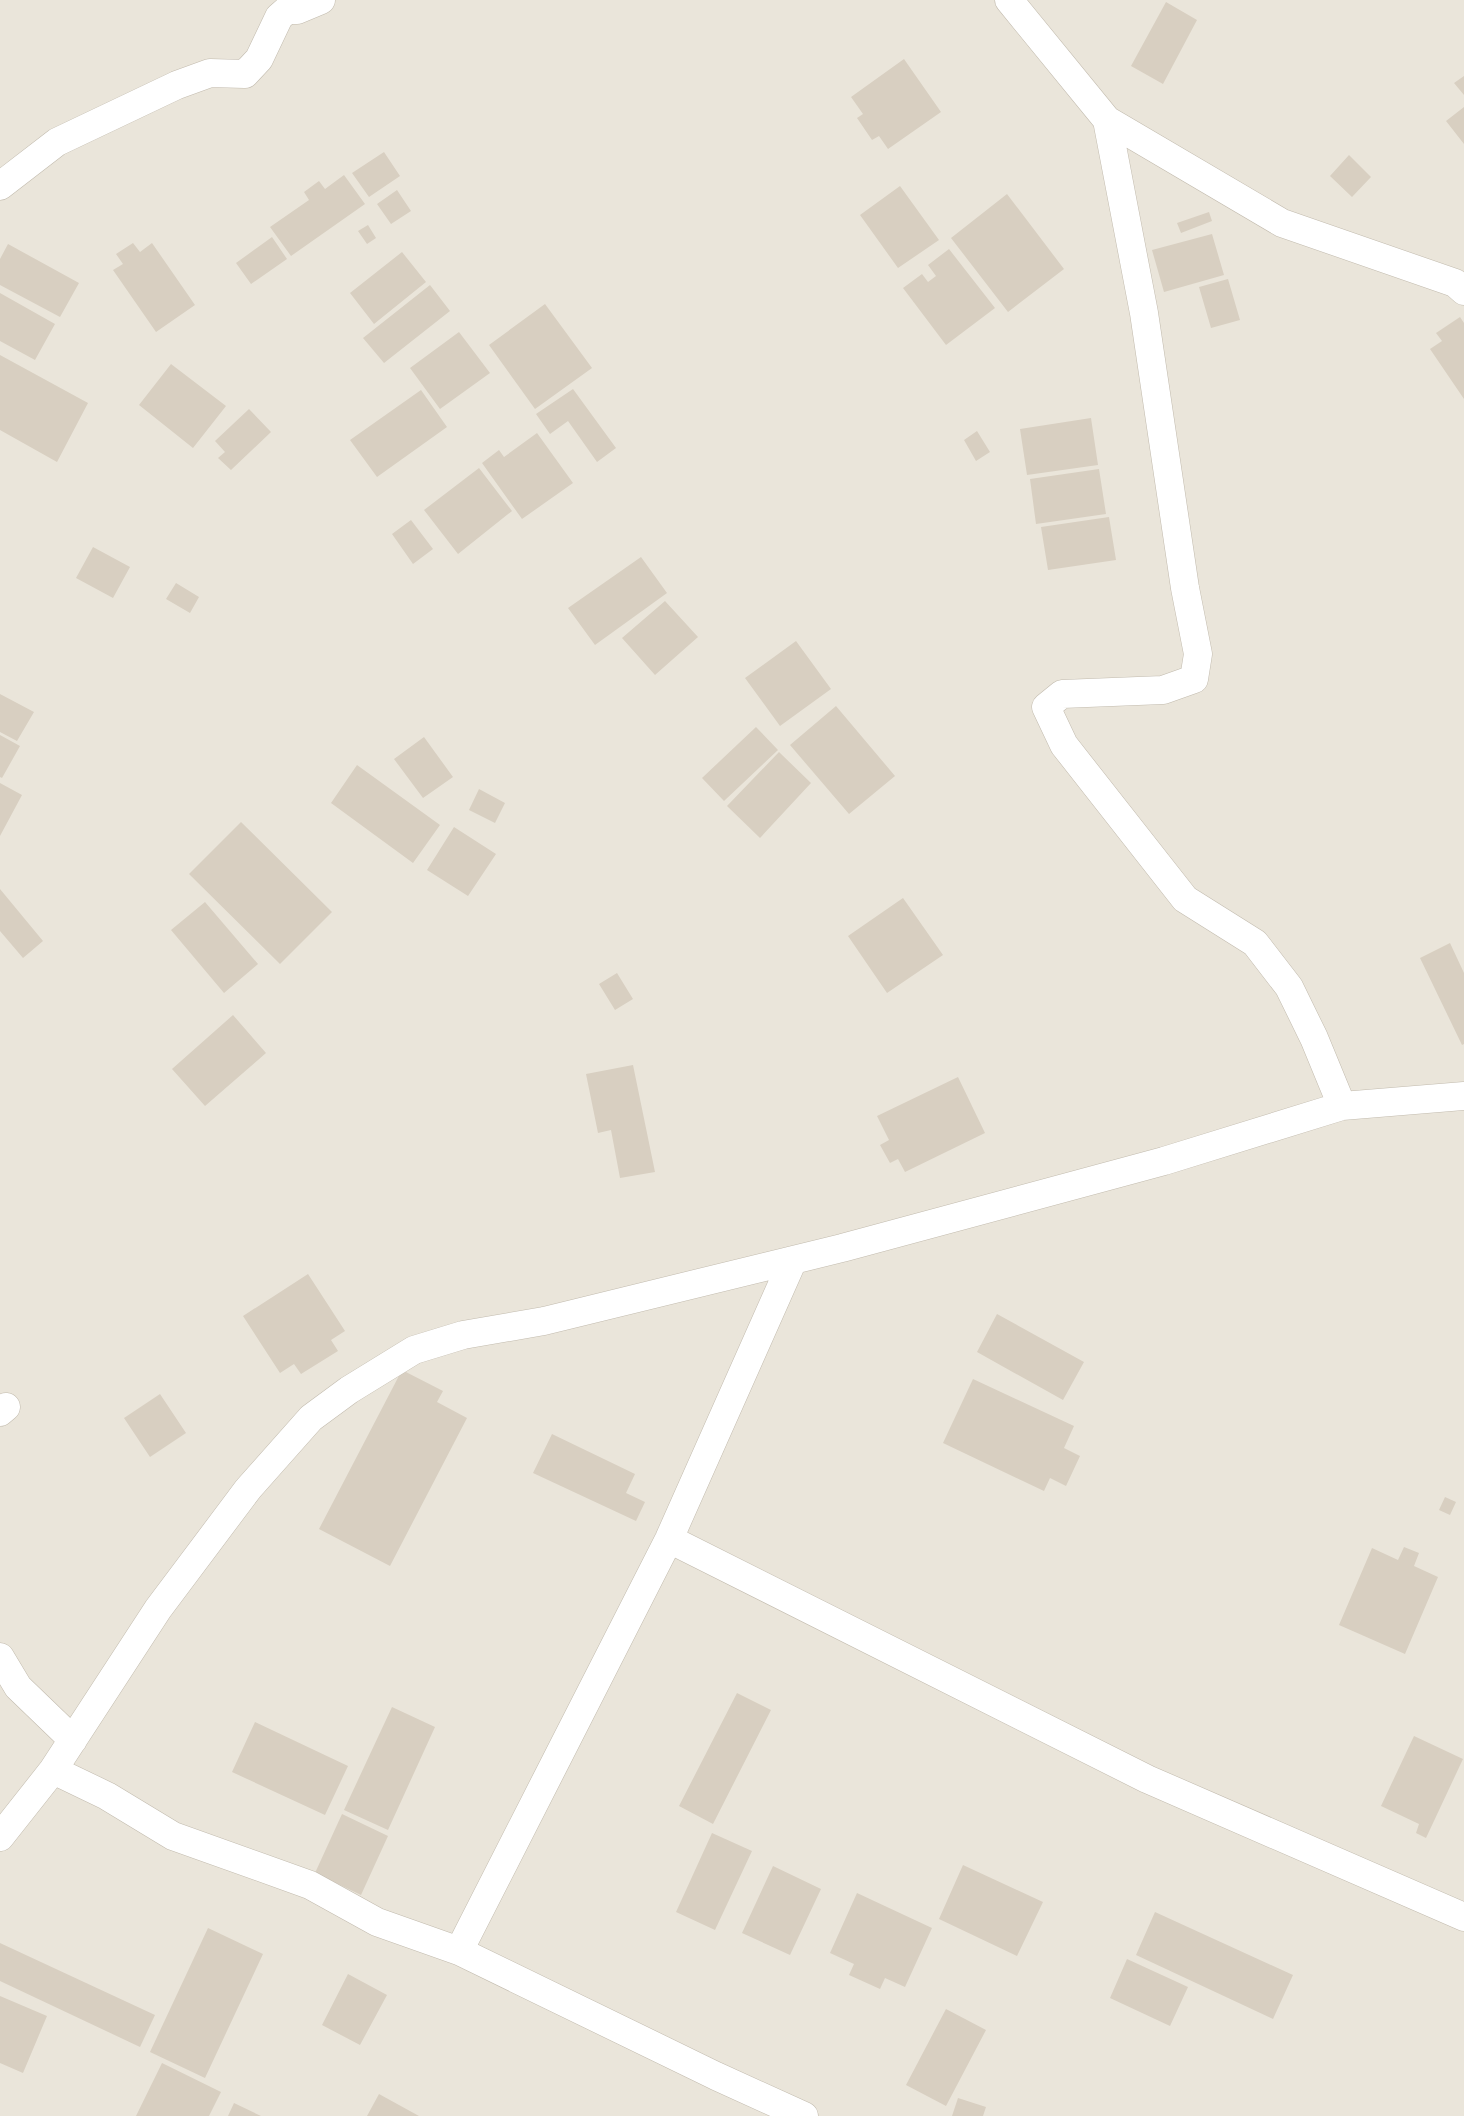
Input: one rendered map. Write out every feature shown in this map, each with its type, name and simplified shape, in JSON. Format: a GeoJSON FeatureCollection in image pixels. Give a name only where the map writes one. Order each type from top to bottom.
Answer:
{"type":"FeatureCollection","features":[{"type":"Feature","properties":{"kind":"street"},"geometry":{"type":"LineString","coordinates":[[0,186],[57,142],[177,85],[210,72],[245,74],[260,60],[279,18],[287,10],[297,10],[321,0]]}},
{"type":"Feature","properties":{"kind":"street"},"geometry":{"type":"LineString","coordinates":[[1009,0],[1107,120],[1282,224],[1456,283],[1464,291]]}},
{"type":"Feature","properties":{"kind":"street"},"geometry":{"type":"LineString","coordinates":[[1107,120],[1144,313],[1185,588],[1198,654],[1194,679],[1163,690],[1062,694],[1046,707],[1064,745],[1185,899],[1254,943],[1289,987],[1314,1038],[1342,1106]]}},
{"type":"Feature","properties":{"kind":"street"},"geometry":{"type":"LineString","coordinates":[[0,1837],[53,1770],[158,1608],[248,1489],[312,1418],[349,1390],[414,1350],[455,1338],[544,1321],[793,1260],[1164,1160],[1342,1106],[1464,1096]]}},
{"type":"Feature","properties":{"kind":"street"},"geometry":{"type":"LineString","coordinates":[[459,1952],[669,1539],[793,1260]]}},
{"type":"Feature","properties":{"kind":"street"},"geometry":{"type":"LineString","coordinates":[[669,1539],[1147,1779],[1464,1917]]}},
{"type":"Feature","properties":{"kind":"street"},"geometry":{"type":"LineString","coordinates":[[0,1657],[18,1687],[73,1740]]}},
{"type":"Feature","properties":{"kind":"street"},"geometry":{"type":"LineString","coordinates":[[53,1770],[107,1796],[173,1836],[310,1885],[377,1922],[459,1952],[716,2076],[804,2116]]}},
{"type":"Feature","properties":{"kind":"shaded area"},"geometry":{"type":"Polygon","coordinates":[[[0,0],[1464,0],[1464,2116],[0,2116],[0,0]]]}},
{"type":"Feature","properties":{"kind":"building"},"geometry":{"type":"Polygon","coordinates":[[[1166,2],[1197,20],[1163,84],[1131,66],[1166,2]]]}},
{"type":"Feature","properties":{"kind":"building"},"geometry":{"type":"Polygon","coordinates":[[[904,59],[941,112],[888,149],[879,136],[872,140],[857,118],[863,114],[851,97],[904,59]]]}},
{"type":"Feature","properties":{"kind":"building"},"geometry":{"type":"Polygon","coordinates":[[[1464,76],[1464,95],[1454,83],[1464,76]]]}},
{"type":"Feature","properties":{"kind":"building"},"geometry":{"type":"Polygon","coordinates":[[[1464,107],[1464,144],[1446,121],[1464,107]]]}},
{"type":"Feature","properties":{"kind":"building"},"geometry":{"type":"Polygon","coordinates":[[[384,152],[400,176],[369,197],[352,173],[384,152]]]}},
{"type":"Feature","properties":{"kind":"building"},"geometry":{"type":"Polygon","coordinates":[[[1349,155],[1371,177],[1352,197],[1330,176],[1349,155]]]}},
{"type":"Feature","properties":{"kind":"building"},"geometry":{"type":"Polygon","coordinates":[[[344,175],[365,204],[291,256],[270,227],[309,200],[304,192],[319,181],[325,189],[344,175]]]}},
{"type":"Feature","properties":{"kind":"building"},"geometry":{"type":"Polygon","coordinates":[[[900,186],[939,240],[898,268],[860,215],[900,186]]]}},
{"type":"Feature","properties":{"kind":"building"},"geometry":{"type":"Polygon","coordinates":[[[397,190],[411,211],[391,224],[377,204],[397,190]]]}},
{"type":"Feature","properties":{"kind":"building"},"geometry":{"type":"Polygon","coordinates":[[[1007,194],[1064,269],[1008,312],[951,238],[1007,194]]]}},
{"type":"Feature","properties":{"kind":"building"},"geometry":{"type":"Polygon","coordinates":[[[1209,212],[1212,221],[1181,233],[1177,223],[1209,212]]]}},
{"type":"Feature","properties":{"kind":"building"},"geometry":{"type":"Polygon","coordinates":[[[368,225],[376,238],[367,244],[358,231],[368,225]]]}},
{"type":"Feature","properties":{"kind":"building"},"geometry":{"type":"Polygon","coordinates":[[[1212,234],[1224,275],[1164,292],[1152,250],[1212,234]]]}},
{"type":"Feature","properties":{"kind":"building"},"geometry":{"type":"Polygon","coordinates":[[[272,237],[287,259],[251,284],[236,263],[272,237]]]}},
{"type":"Feature","properties":{"kind":"building"},"geometry":{"type":"Polygon","coordinates":[[[133,243],[140,252],[152,243],[195,305],[156,332],[113,270],[123,264],[116,254],[133,243]]]}},
{"type":"Feature","properties":{"kind":"building"},"geometry":{"type":"Polygon","coordinates":[[[8,244],[79,283],[60,317],[0,285],[0,259],[8,244]]]}},
{"type":"Feature","properties":{"kind":"building"},"geometry":{"type":"Polygon","coordinates":[[[949,249],[995,308],[946,345],[903,288],[922,274],[928,282],[936,276],[928,265],[949,249]]]}},
{"type":"Feature","properties":{"kind":"building"},"geometry":{"type":"Polygon","coordinates":[[[402,252],[426,282],[374,324],[350,293],[402,252]]]}},
{"type":"Feature","properties":{"kind":"building"},"geometry":{"type":"Polygon","coordinates":[[[1228,279],[1240,320],[1211,328],[1199,287],[1228,279]]]}},
{"type":"Feature","properties":{"kind":"building"},"geometry":{"type":"Polygon","coordinates":[[[430,285],[450,311],[384,363],[363,338],[430,285]]]}},
{"type":"Feature","properties":{"kind":"building"},"geometry":{"type":"Polygon","coordinates":[[[0,293],[55,324],[35,360],[0,341],[0,293]]]}},
{"type":"Feature","properties":{"kind":"building"},"geometry":{"type":"Polygon","coordinates":[[[545,304],[592,368],[535,409],[489,345],[545,304]]]}},
{"type":"Feature","properties":{"kind":"building"},"geometry":{"type":"Polygon","coordinates":[[[1460,317],[1464,323],[1464,399],[1430,349],[1442,341],[1436,333],[1460,317]]]}},
{"type":"Feature","properties":{"kind":"building"},"geometry":{"type":"Polygon","coordinates":[[[459,332],[490,373],[440,409],[410,368],[459,332]]]}},
{"type":"Feature","properties":{"kind":"building"},"geometry":{"type":"Polygon","coordinates":[[[0,355],[88,403],[57,462],[0,430],[0,355]]]}},
{"type":"Feature","properties":{"kind":"building"},"geometry":{"type":"Polygon","coordinates":[[[171,364],[226,406],[193,448],[139,405],[171,364]]]}},
{"type":"Feature","properties":{"kind":"building"},"geometry":{"type":"Polygon","coordinates":[[[573,389],[616,448],[597,462],[568,421],[550,434],[536,414],[573,389]]]}},
{"type":"Feature","properties":{"kind":"building"},"geometry":{"type":"Polygon","coordinates":[[[421,390],[447,427],[377,477],[350,440],[421,390]]]}},
{"type":"Feature","properties":{"kind":"building"},"geometry":{"type":"Polygon","coordinates":[[[249,409],[271,432],[231,470],[218,458],[225,452],[215,441],[249,409]]]}},
{"type":"Feature","properties":{"kind":"building"},"geometry":{"type":"Polygon","coordinates":[[[1091,418],[1098,465],[1027,475],[1020,429],[1091,418]]]}},
{"type":"Feature","properties":{"kind":"building"},"geometry":{"type":"Polygon","coordinates":[[[977,431],[990,452],[976,461],[964,440],[977,431]]]}},
{"type":"Feature","properties":{"kind":"building"},"geometry":{"type":"Polygon","coordinates":[[[537,433],[573,483],[522,519],[482,463],[499,450],[504,457],[537,433]]]}},
{"type":"Feature","properties":{"kind":"building"},"geometry":{"type":"Polygon","coordinates":[[[479,468],[512,511],[458,554],[424,510],[479,468]]]}},
{"type":"Feature","properties":{"kind":"building"},"geometry":{"type":"Polygon","coordinates":[[[1099,469],[1106,514],[1036,524],[1030,479],[1099,469]]]}},
{"type":"Feature","properties":{"kind":"building"},"geometry":{"type":"Polygon","coordinates":[[[1109,517],[1116,560],[1048,570],[1041,527],[1109,517]]]}},
{"type":"Feature","properties":{"kind":"building"},"geometry":{"type":"Polygon","coordinates":[[[411,520],[433,549],[413,564],[392,534],[411,520]]]}},
{"type":"Feature","properties":{"kind":"building"},"geometry":{"type":"Polygon","coordinates":[[[93,547],[130,567],[113,598],[76,578],[93,547]]]}},
{"type":"Feature","properties":{"kind":"building"},"geometry":{"type":"Polygon","coordinates":[[[641,557],[667,593],[595,645],[568,608],[641,557]]]}},
{"type":"Feature","properties":{"kind":"building"},"geometry":{"type":"Polygon","coordinates":[[[176,583],[199,597],[190,613],[166,599],[176,583]]]}},
{"type":"Feature","properties":{"kind":"building"},"geometry":{"type":"Polygon","coordinates":[[[665,601],[698,637],[655,675],[622,638],[665,601]]]}},
{"type":"Feature","properties":{"kind":"building"},"geometry":{"type":"Polygon","coordinates":[[[796,641],[831,689],[780,726],[745,678],[796,641]]]}},
{"type":"Feature","properties":{"kind":"building"},"geometry":{"type":"Polygon","coordinates":[[[0,694],[34,712],[17,741],[0,732],[0,694]]]}},
{"type":"Feature","properties":{"kind":"building"},"geometry":{"type":"Polygon","coordinates":[[[836,706],[895,776],[849,814],[790,745],[836,706]]]}},
{"type":"Feature","properties":{"kind":"building"},"geometry":{"type":"Polygon","coordinates":[[[756,727],[778,750],[724,801],[702,778],[756,727]]]}},
{"type":"Feature","properties":{"kind":"building"},"geometry":{"type":"Polygon","coordinates":[[[0,735],[20,746],[2,778],[0,777],[0,735]]]}},
{"type":"Feature","properties":{"kind":"building"},"geometry":{"type":"Polygon","coordinates":[[[424,737],[453,777],[423,798],[394,759],[424,737]]]}},
{"type":"Feature","properties":{"kind":"building"},"geometry":{"type":"Polygon","coordinates":[[[779,752],[811,783],[760,838],[727,806],[779,752]]]}},
{"type":"Feature","properties":{"kind":"building"},"geometry":{"type":"Polygon","coordinates":[[[357,765],[440,825],[413,863],[331,803],[357,765]]]}},
{"type":"Feature","properties":{"kind":"building"},"geometry":{"type":"Polygon","coordinates":[[[0,783],[22,795],[0,836],[0,783]]]}},
{"type":"Feature","properties":{"kind":"building"},"geometry":{"type":"Polygon","coordinates":[[[479,789],[505,803],[495,823],[469,810],[479,789]]]}},
{"type":"Feature","properties":{"kind":"building"},"geometry":{"type":"Polygon","coordinates":[[[241,822],[332,912],[280,964],[189,874],[241,822]]]}},
{"type":"Feature","properties":{"kind":"building"},"geometry":{"type":"Polygon","coordinates":[[[454,827],[496,854],[468,896],[427,870],[454,827]]]}},
{"type":"Feature","properties":{"kind":"building"},"geometry":{"type":"Polygon","coordinates":[[[0,889],[43,941],[23,958],[0,931],[0,889]]]}},
{"type":"Feature","properties":{"kind":"building"},"geometry":{"type":"Polygon","coordinates":[[[903,898],[943,955],[887,993],[848,936],[903,898]]]}},
{"type":"Feature","properties":{"kind":"building"},"geometry":{"type":"Polygon","coordinates":[[[205,902],[258,964],[224,993],[171,930],[205,902]]]}},
{"type":"Feature","properties":{"kind":"building"},"geometry":{"type":"Polygon","coordinates":[[[1450,943],[1464,973],[1464,1044],[1462,1045],[1420,958],[1450,943]]]}},
{"type":"Feature","properties":{"kind":"building"},"geometry":{"type":"Polygon","coordinates":[[[617,973],[633,999],[615,1010],[599,984],[617,973]]]}},
{"type":"Feature","properties":{"kind":"building"},"geometry":{"type":"Polygon","coordinates":[[[233,1015],[266,1053],[205,1106],[172,1069],[233,1015]]]}},
{"type":"Feature","properties":{"kind":"building"},"geometry":{"type":"Polygon","coordinates":[[[633,1065],[655,1172],[620,1178],[611,1130],[598,1133],[586,1074],[633,1065]]]}},
{"type":"Feature","properties":{"kind":"building"},"geometry":{"type":"Polygon","coordinates":[[[958,1077],[985,1133],[905,1172],[898,1159],[890,1163],[880,1145],[889,1140],[877,1116],[958,1077]]]}},
{"type":"Feature","properties":{"kind":"building"},"geometry":{"type":"Polygon","coordinates":[[[308,1274],[345,1331],[331,1340],[338,1351],[301,1374],[294,1364],[280,1373],[243,1316],[308,1274]]]}},
{"type":"Feature","properties":{"kind":"building"},"geometry":{"type":"Polygon","coordinates":[[[997,1314],[1084,1362],[1063,1400],[977,1352],[997,1314]]]}},
{"type":"Feature","properties":{"kind":"building"},"geometry":{"type":"Polygon","coordinates":[[[402,1370],[443,1391],[437,1402],[467,1418],[390,1566],[319,1529],[402,1370]]]}},
{"type":"Feature","properties":{"kind":"building"},"geometry":{"type":"Polygon","coordinates":[[[973,1379],[1074,1426],[1064,1448],[1080,1456],[1066,1486],[1050,1478],[1044,1491],[943,1443],[973,1379]]]}},
{"type":"Feature","properties":{"kind":"building"},"geometry":{"type":"Polygon","coordinates":[[[160,1394],[186,1433],[150,1457],[124,1418],[160,1394]]]}},
{"type":"Feature","properties":{"kind":"building"},"geometry":{"type":"Polygon","coordinates":[[[552,1434],[635,1474],[626,1493],[645,1502],[636,1521],[533,1473],[552,1434]]]}},
{"type":"Feature","properties":{"kind":"building"},"geometry":{"type":"Polygon","coordinates":[[[1445,1497],[1456,1502],[1450,1515],[1439,1510],[1445,1497]]]}},
{"type":"Feature","properties":{"kind":"building"},"geometry":{"type":"Polygon","coordinates":[[[1404,1547],[1419,1553],[1414,1566],[1438,1577],[1405,1654],[1339,1625],[1372,1548],[1398,1560],[1404,1547]]]}},
{"type":"Feature","properties":{"kind":"building"},"geometry":{"type":"Polygon","coordinates":[[[737,1693],[771,1710],[713,1824],[679,1806],[737,1693]]]}},
{"type":"Feature","properties":{"kind":"building"},"geometry":{"type":"Polygon","coordinates":[[[392,1707],[435,1727],[388,1830],[344,1810],[392,1707]]]}},
{"type":"Feature","properties":{"kind":"building"},"geometry":{"type":"Polygon","coordinates":[[[255,1722],[348,1766],[325,1815],[232,1772],[255,1722]]]}},
{"type":"Feature","properties":{"kind":"building"},"geometry":{"type":"Polygon","coordinates":[[[1414,1736],[1463,1759],[1426,1838],[1416,1833],[1419,1824],[1381,1806],[1414,1736]]]}},
{"type":"Feature","properties":{"kind":"building"},"geometry":{"type":"Polygon","coordinates":[[[342,1814],[388,1836],[361,1895],[315,1873],[342,1814]]]}},
{"type":"Feature","properties":{"kind":"building"},"geometry":{"type":"Polygon","coordinates":[[[712,1833],[752,1851],[715,1930],[676,1912],[712,1833]]]}},
{"type":"Feature","properties":{"kind":"building"},"geometry":{"type":"Polygon","coordinates":[[[963,1865],[1043,1902],[1017,1956],[939,1919],[963,1865]]]}},
{"type":"Feature","properties":{"kind":"building"},"geometry":{"type":"Polygon","coordinates":[[[773,1866],[821,1889],[790,1955],[742,1933],[773,1866]]]}},
{"type":"Feature","properties":{"kind":"building"},"geometry":{"type":"Polygon","coordinates":[[[857,1893],[932,1928],[905,1987],[885,1978],[880,1989],[849,1975],[854,1964],[830,1953],[857,1893]]]}},
{"type":"Feature","properties":{"kind":"building"},"geometry":{"type":"Polygon","coordinates":[[[1155,1912],[1293,1975],[1273,2019],[1136,1955],[1155,1912]]]}},
{"type":"Feature","properties":{"kind":"building"},"geometry":{"type":"Polygon","coordinates":[[[208,1928],[263,1954],[205,2078],[150,2052],[208,1928]]]}},
{"type":"Feature","properties":{"kind":"building"},"geometry":{"type":"Polygon","coordinates":[[[0,1943],[155,2015],[140,2047],[0,1981],[0,1943]]]}},
{"type":"Feature","properties":{"kind":"building"},"geometry":{"type":"Polygon","coordinates":[[[1127,1959],[1188,1987],[1170,2026],[1110,1998],[1127,1959]]]}},
{"type":"Feature","properties":{"kind":"building"},"geometry":{"type":"Polygon","coordinates":[[[348,1974],[387,1995],[360,2045],[322,2025],[348,1974]]]}},
{"type":"Feature","properties":{"kind":"building"},"geometry":{"type":"Polygon","coordinates":[[[0,1996],[47,2016],[23,2073],[0,2063],[0,1996]]]}},
{"type":"Feature","properties":{"kind":"building"},"geometry":{"type":"Polygon","coordinates":[[[946,2009],[986,2030],[946,2106],[906,2085],[946,2009]]]}},
{"type":"Feature","properties":{"kind":"building"},"geometry":{"type":"Polygon","coordinates":[[[162,2063],[221,2092],[209,2116],[136,2116],[162,2063]]]}},
{"type":"Feature","properties":{"kind":"building"},"geometry":{"type":"Polygon","coordinates":[[[379,2094],[419,2116],[367,2116],[379,2094]]]}},
{"type":"Feature","properties":{"kind":"building"},"geometry":{"type":"Polygon","coordinates":[[[958,2098],[986,2107],[983,2116],[952,2116],[958,2098]]]}},
{"type":"Feature","properties":{"kind":"building"},"geometry":{"type":"Polygon","coordinates":[[[234,2103],[261,2116],[228,2116],[234,2103]]]}}]}
